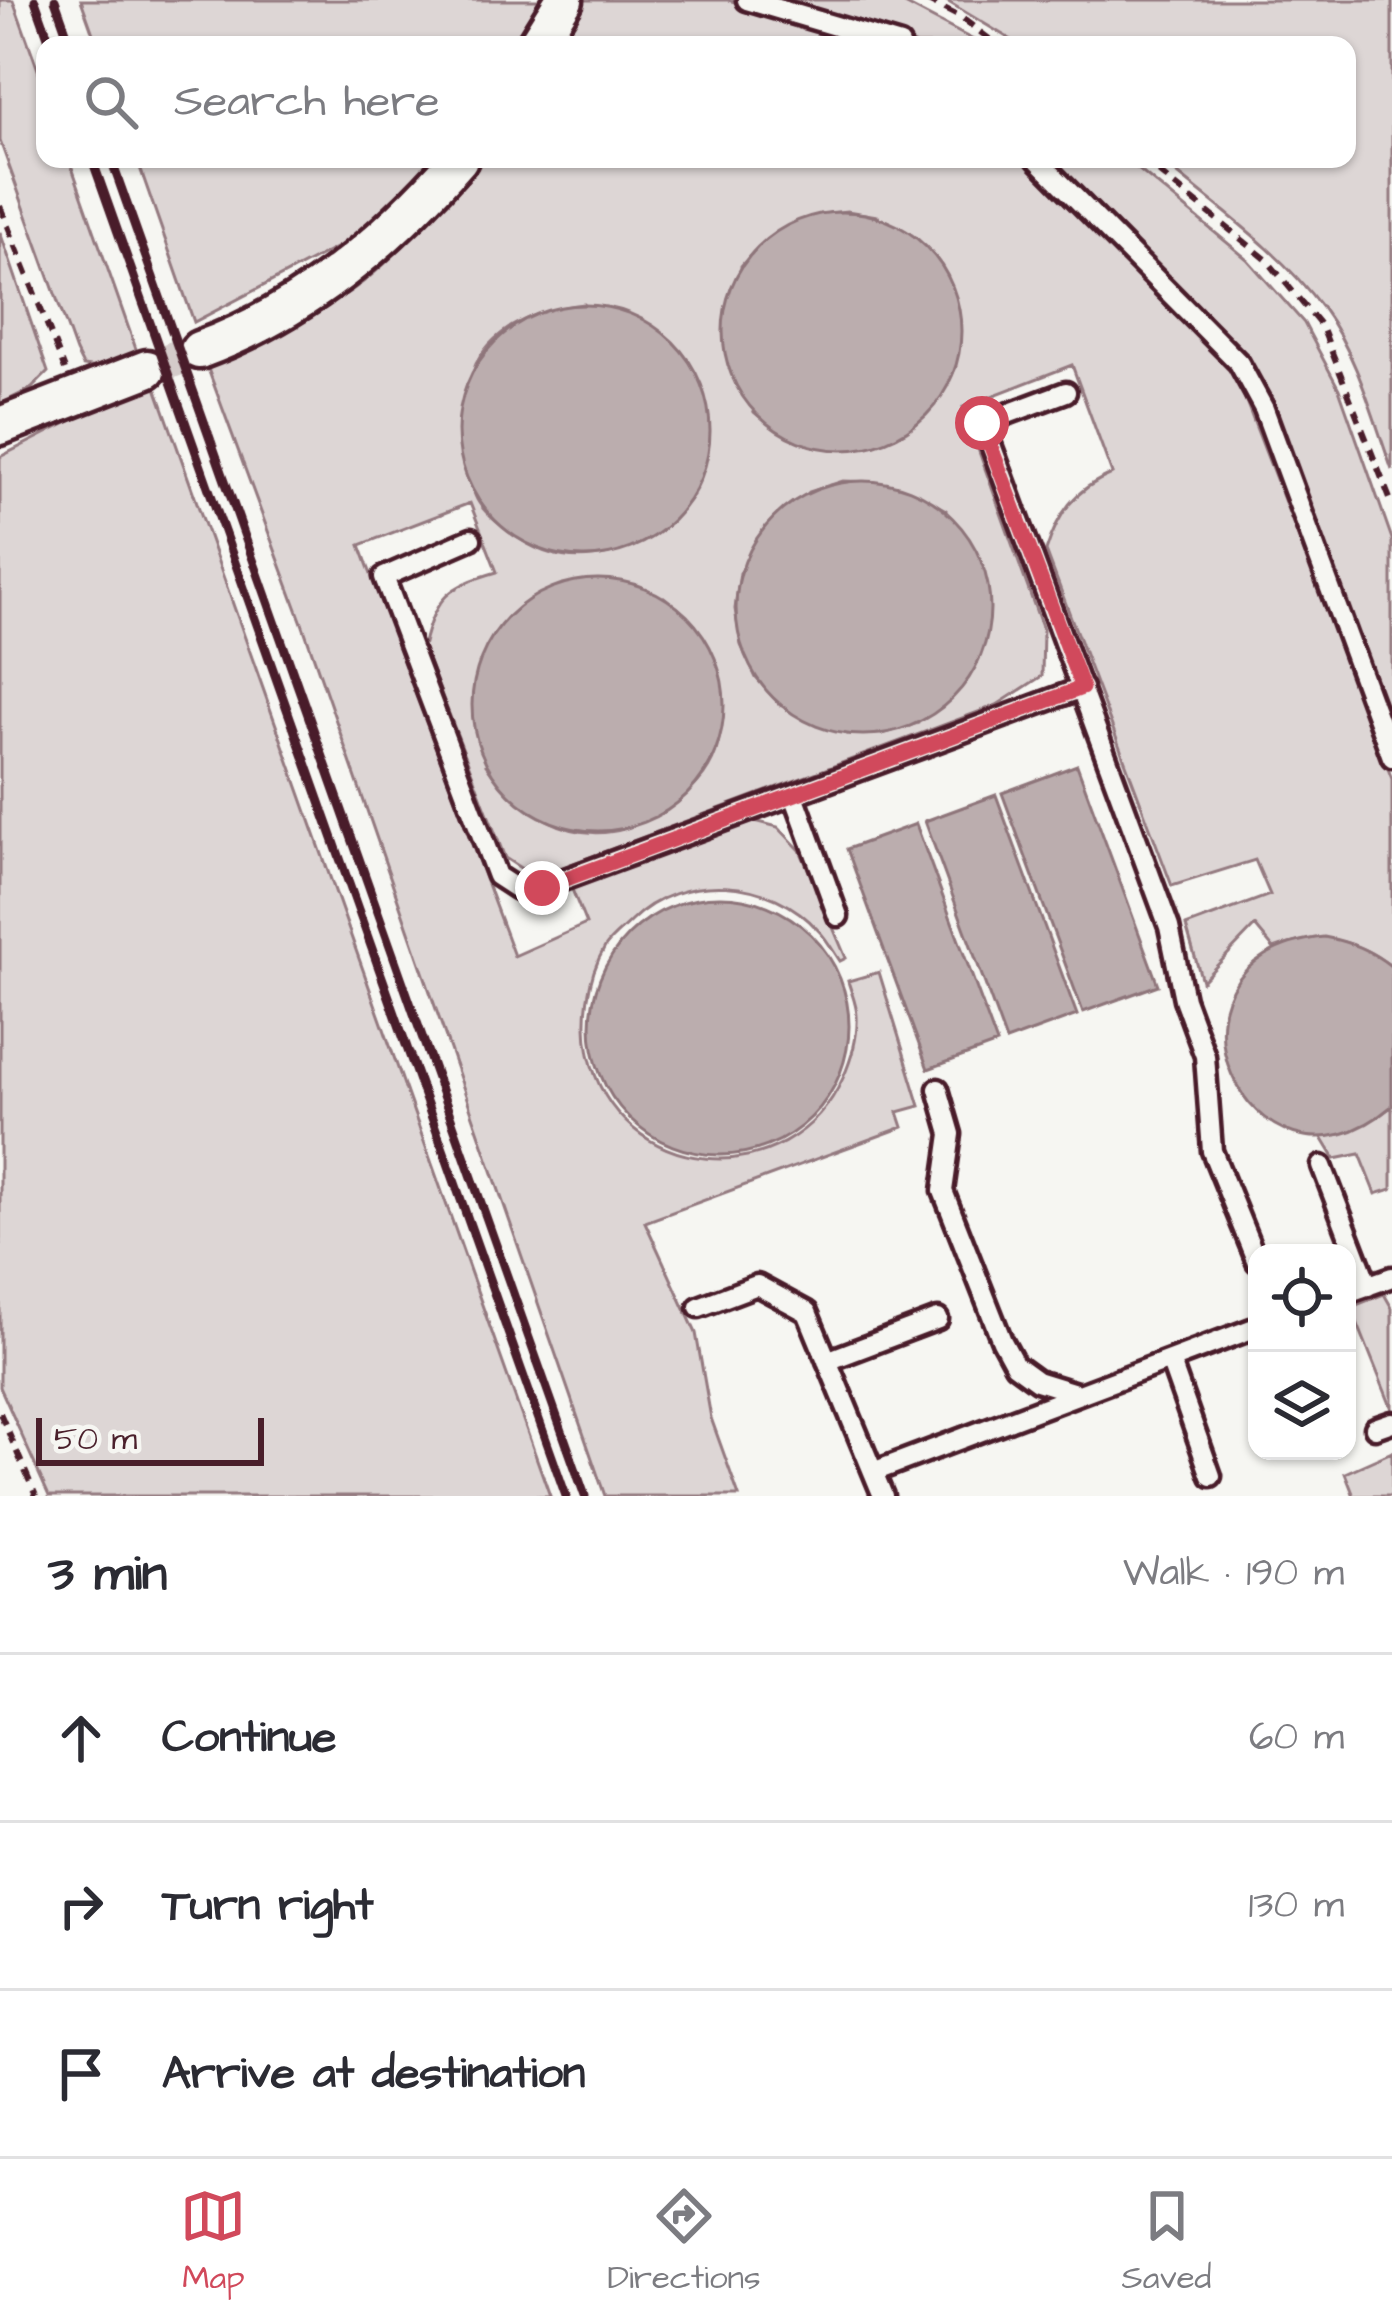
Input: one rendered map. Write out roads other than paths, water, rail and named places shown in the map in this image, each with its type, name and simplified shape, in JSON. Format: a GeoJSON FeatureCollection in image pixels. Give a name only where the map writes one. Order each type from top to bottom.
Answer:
{"type":"FeatureCollection","features":[{"type":"Feature","properties":{"kind":"street"},"geometry":{"type":"LineString","coordinates":[[542,36],[564,0]]}},
{"type":"Feature","properties":{"kind":"street"},"geometry":{"type":"LineString","coordinates":[[200,350],[241,335],[328,285],[451,168]]}},
{"type":"Feature","properties":{"kind":"street"},"geometry":{"type":"LineString","coordinates":[[0,426],[147,369]]}},
{"type":"Feature","properties":{"kind":"lane"},"geometry":{"type":"LineString","coordinates":[[747,0],[869,36]]}},
{"type":"Feature","properties":{"kind":"lane"},"geometry":{"type":"LineString","coordinates":[[1046,168],[1239,363],[1264,409],[1392,757]]}},
{"type":"Feature","properties":{"kind":"lane"},"geometry":{"type":"LineString","coordinates":[[1066,392],[982,423],[1168,927],[1184,999],[1205,1056],[1212,1151],[1250,1244]]}},
{"type":"Feature","properties":{"kind":"lane"},"geometry":{"type":"LineString","coordinates":[[471,539],[384,577],[496,876],[517,889],[542,888],[1082,688]]}},
{"type":"Feature","properties":{"kind":"lane"},"geometry":{"type":"LineString","coordinates":[[794,795],[838,916]]}},
{"type":"Feature","properties":{"kind":"lane"},"geometry":{"type":"LineString","coordinates":[[938,1089],[952,1135],[944,1191],[1002,1341],[1015,1365],[1036,1381],[1079,1394]]}},
{"type":"Feature","properties":{"kind":"lane"},"geometry":{"type":"LineString","coordinates":[[1322,1166],[1368,1286]]}},
{"type":"Feature","properties":{"kind":"lane"},"geometry":{"type":"LineString","coordinates":[[1356,1291],[1392,1276]]}},
{"type":"Feature","properties":{"kind":"lane"},"geometry":{"type":"LineString","coordinates":[[699,1306],[757,1285],[807,1312],[883,1496]]}},
{"type":"Feature","properties":{"kind":"lane"},"geometry":{"type":"LineString","coordinates":[[827,1361],[938,1319]]}},
{"type":"Feature","properties":{"kind":"lane"},"geometry":{"type":"LineString","coordinates":[[872,1472],[1248,1330]]}},
{"type":"Feature","properties":{"kind":"lane"},"geometry":{"type":"LineString","coordinates":[[1170,1360],[1211,1476]]}},
{"type":"Feature","properties":{"kind":"tunnel"},"geometry":{"type":"LineString","coordinates":[[147,369],[199,350]]}},
{"type":"Feature","properties":{"kind":"railway"},"geometry":{"type":"LineString","coordinates":[[35,0],[48,36]]}},
{"type":"Feature","properties":{"kind":"railway"},"geometry":{"type":"LineString","coordinates":[[55,0],[68,36]]}},
{"type":"Feature","properties":{"kind":"railway"},"geometry":{"type":"LineString","coordinates":[[95,168],[566,1496]]}},
{"type":"Feature","properties":{"kind":"railway"},"geometry":{"type":"LineString","coordinates":[[114,168],[585,1496]]}}]}
